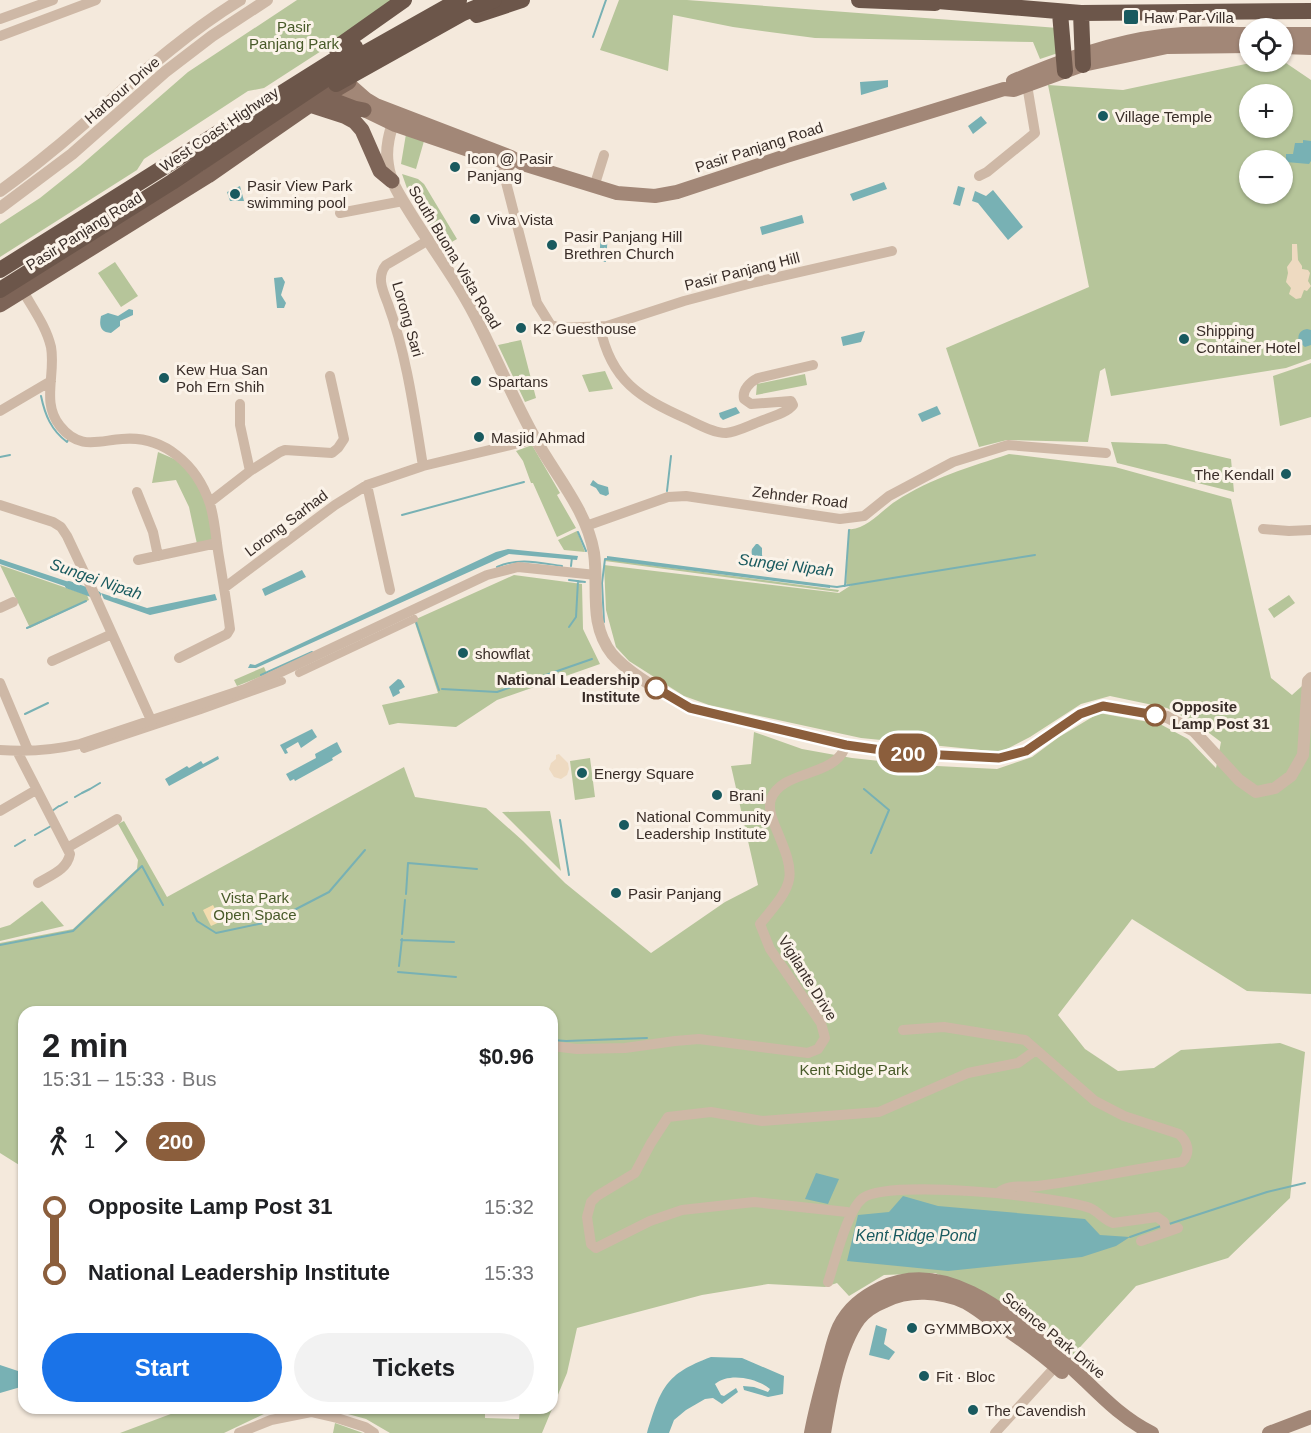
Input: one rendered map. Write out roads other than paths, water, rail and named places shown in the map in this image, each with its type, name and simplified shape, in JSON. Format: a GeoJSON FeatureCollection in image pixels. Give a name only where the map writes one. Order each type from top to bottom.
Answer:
{"type":"FeatureCollection","features":[{"type":"Feature","properties":{"kind":"highway"},"geometry":{"type":"LineString","coordinates":[[234,135],[404,0]]}},
{"type":"Feature","properties":{"kind":"highway"},"geometry":{"type":"LineString","coordinates":[[332,59],[414,0]]}},
{"type":"Feature","properties":{"kind":"highway","name":"West Coast Highway"},"geometry":{"type":"LineString","coordinates":[[0,268],[234,135],[360,44],[435,0]]}},
{"type":"Feature","properties":{"kind":"highway","name":"West Coast Highway"},"geometry":{"type":"LineString","coordinates":[[0,290],[234,135],[365,53],[459,0]]}},
{"type":"Feature","properties":{"kind":"highway"},"geometry":{"type":"LineString","coordinates":[[234,135],[462,13],[494,0]]}},
{"type":"Feature","properties":{"kind":"highway"},"geometry":{"type":"LineString","coordinates":[[337,89],[445,29],[479,14],[522,0]]}},
{"type":"Feature","properties":{"kind":"highway"},"geometry":{"type":"LineString","coordinates":[[859,0],[948,3]]}},
{"type":"Feature","properties":{"kind":"highway"},"geometry":{"type":"LineString","coordinates":[[926,0],[1060,13],[1311,11]]}},
{"type":"Feature","properties":{"kind":"highway"},"geometry":{"type":"LineString","coordinates":[[1060,13],[1065,65]]}},
{"type":"Feature","properties":{"kind":"highway"},"geometry":{"type":"LineString","coordinates":[[1081,13],[1083,60]]}},
{"type":"Feature","properties":{"kind":"main road","name":"Pasir Panjang Road"},"geometry":{"type":"LineString","coordinates":[[364,110],[394,118],[499,157],[594,187],[646,197],[677,192],[1004,89],[1011,82],[1026,80],[1129,42],[1160,36],[1239,34]]}},
{"type":"Feature","properties":{"kind":"main road"},"geometry":{"type":"LineString","coordinates":[[1293,34],[1311,34]]}},
{"type":"Feature","properties":{"kind":"main road","name":"Pasir Panjang Road"},"geometry":{"type":"LineString","coordinates":[[1083,60],[1167,47],[1239,46]]}},
{"type":"Feature","properties":{"kind":"main road"},"geometry":{"type":"LineString","coordinates":[[1293,47],[1311,48]]}},
{"type":"Feature","properties":{"kind":"main road","name":"Pasir Panjang Road"},"geometry":{"type":"LineString","coordinates":[[0,305],[117,233],[315,65],[332,59],[337,89]]}},
{"type":"Feature","properties":{"kind":"main road","name":"Pasir Panjang Road"},"geometry":{"type":"LineString","coordinates":[[0,268],[101,203],[234,135],[310,105],[337,89],[366,99],[394,118]]}},
{"type":"Feature","properties":{"kind":"main road"},"geometry":{"type":"LineString","coordinates":[[337,89],[364,110]]}},
{"type":"Feature","properties":{"kind":"main road"},"geometry":{"type":"LineString","coordinates":[[310,105],[352,119],[362,130],[380,171],[392,181]]}},
{"type":"Feature","properties":{"kind":"main road"},"geometry":{"type":"LineString","coordinates":[[101,203],[105,221],[117,233]]}},
{"type":"Feature","properties":{"kind":"main road","name":"Science Park Drive"},"geometry":{"type":"LineString","coordinates":[[810,1433],[834,1340],[845,1316],[863,1297],[886,1285],[905,1279],[931,1279],[953,1284],[1008,1317],[1062,1359],[1128,1419],[1152,1433]]}},
{"type":"Feature","properties":{"kind":"main road","name":"Science Park Drive"},"geometry":{"type":"LineString","coordinates":[[824,1433],[845,1344],[851,1332],[867,1310],[896,1295],[916,1292],[940,1294],[965,1302],[1018,1335],[1132,1433]]}},
{"type":"Feature","properties":{"kind":"main road"},"geometry":{"type":"LineString","coordinates":[[1269,1433],[1311,1418]]}},
{"type":"Feature","properties":{"kind":"main road"},"geometry":{"type":"LineString","coordinates":[[1293,1433],[1311,1426]]}},
{"type":"Feature","properties":{"kind":"street"},"geometry":{"type":"LineString","coordinates":[[0,19],[53,0]]}},
{"type":"Feature","properties":{"kind":"street"},"geometry":{"type":"LineString","coordinates":[[0,36],[96,0]]}},
{"type":"Feature","properties":{"kind":"street","name":"Harbour Drive"},"geometry":{"type":"LineString","coordinates":[[0,191],[62,144],[157,60],[240,0]]}},
{"type":"Feature","properties":{"kind":"street","name":"Harbour Drive"},"geometry":{"type":"LineString","coordinates":[[0,208],[72,154],[165,72],[222,29],[267,0]]}},
{"type":"Feature","properties":{"kind":"street"},"geometry":{"type":"LineString","coordinates":[[979,176],[1035,134],[1026,80]]}},
{"type":"Feature","properties":{"kind":"street","name":"South Buona Vista Road"},"geometry":{"type":"LineString","coordinates":[[394,118],[388,144],[388,166],[392,181],[479,322],[533,440],[576,505],[593,551],[596,575],[595,612],[602,636],[612,654],[670,698],[690,708],[846,745],[903,753],[999,758],[1026,751],[1080,714],[1103,706],[1167,717],[1194,731],[1239,780],[1256,792],[1275,788],[1292,776],[1303,755],[1308,681],[1311,678]]}},
{"type":"Feature","properties":{"kind":"street"},"geometry":{"type":"LineString","coordinates":[[370,150],[388,144]]}},
{"type":"Feature","properties":{"kind":"street"},"geometry":{"type":"LineString","coordinates":[[594,187],[604,155]]}},
{"type":"Feature","properties":{"kind":"street","name":"Pasir Panjang Hill"},"geometry":{"type":"LineString","coordinates":[[499,157],[537,303],[550,324],[559,328],[600,327],[623,322],[684,301],[729,289],[892,251]]}},
{"type":"Feature","properties":{"kind":"street"},"geometry":{"type":"LineString","coordinates":[[340,213],[403,201]]}},
{"type":"Feature","properties":{"kind":"street","name":"Lorong Sari"},"geometry":{"type":"LineString","coordinates":[[423,466],[402,347],[380,284],[382,270],[385,266],[427,241]]}},
{"type":"Feature","properties":{"kind":"street"},"geometry":{"type":"LineString","coordinates":[[22,291],[41,321],[49,340],[53,359],[50,395],[52,416],[67,434],[92,444],[131,438],[163,446],[184,460],[191,468],[210,502],[230,629],[228,634],[179,658]]}},
{"type":"Feature","properties":{"kind":"street"},"geometry":{"type":"LineString","coordinates":[[600,327],[618,374],[640,395],[662,409],[710,429],[726,433],[776,415],[794,405],[790,401],[751,404],[746,402],[743,393],[752,382],[758,378],[813,365]]}},
{"type":"Feature","properties":{"kind":"street"},"geometry":{"type":"LineString","coordinates":[[210,502],[250,471],[285,450],[332,453],[338,447],[344,439],[330,376]]}},
{"type":"Feature","properties":{"kind":"street"},"geometry":{"type":"LineString","coordinates":[[0,411],[51,381]]}},
{"type":"Feature","properties":{"kind":"street"},"geometry":{"type":"LineString","coordinates":[[240,404],[240,425],[250,471]]}},
{"type":"Feature","properties":{"kind":"street","name":"Lorong Sarhad"},"geometry":{"type":"LineString","coordinates":[[224,588],[335,505],[367,485],[423,466],[533,440]]}},
{"type":"Feature","properties":{"kind":"street","name":"Zehnder Road"},"geometry":{"type":"LineString","coordinates":[[585,526],[668,497],[686,496],[852,519],[864,516],[889,496],[953,462],[1008,445],[1106,453]]}},
{"type":"Feature","properties":{"kind":"street"},"geometry":{"type":"LineString","coordinates":[[367,485],[390,591]]}},
{"type":"Feature","properties":{"kind":"street"},"geometry":{"type":"LineString","coordinates":[[137,492],[153,532],[158,556]]}},
{"type":"Feature","properties":{"kind":"street"},"geometry":{"type":"LineString","coordinates":[[0,505],[53,522],[61,527],[91,587],[151,720]]}},
{"type":"Feature","properties":{"kind":"street"},"geometry":{"type":"LineString","coordinates":[[1263,529],[1311,530]]}},
{"type":"Feature","properties":{"kind":"street"},"geometry":{"type":"LineString","coordinates":[[138,560],[217,543]]}},
{"type":"Feature","properties":{"kind":"street"},"geometry":{"type":"LineString","coordinates":[[0,750],[60,749],[245,689],[487,575],[509,568],[596,575]]}},
{"type":"Feature","properties":{"kind":"street"},"geometry":{"type":"LineString","coordinates":[[0,608],[13,602]]}},
{"type":"Feature","properties":{"kind":"street"},"geometry":{"type":"LineString","coordinates":[[298,673],[414,619]]}},
{"type":"Feature","properties":{"kind":"street"},"geometry":{"type":"LineString","coordinates":[[52,661],[112,634]]}},
{"type":"Feature","properties":{"kind":"street"},"geometry":{"type":"LineString","coordinates":[[84,749],[282,681]]}},
{"type":"Feature","properties":{"kind":"street"},"geometry":{"type":"LineString","coordinates":[[0,682],[36,790],[70,854],[69,862],[64,868],[38,883]]}},
{"type":"Feature","properties":{"kind":"street","name":"Vigilante Drive"},"geometry":{"type":"LineString","coordinates":[[558,1047],[577,1049],[625,1048],[699,1039],[808,1053],[818,1049],[825,1038],[821,1023],[770,949],[760,924],[784,895],[790,880],[788,855],[770,809],[771,800],[781,787],[841,757],[846,745]]}},
{"type":"Feature","properties":{"kind":"street"},"geometry":{"type":"LineString","coordinates":[[0,811],[36,790]]}},
{"type":"Feature","properties":{"kind":"street"},"geometry":{"type":"LineString","coordinates":[[67,848],[117,819]]}},
{"type":"Feature","properties":{"kind":"street"},"geometry":{"type":"LineString","coordinates":[[903,1030],[944,1027],[1025,1040],[1095,1101],[1125,1116],[1179,1134],[1186,1143],[1188,1152],[1182,1162],[1062,1183],[1034,1187],[1008,1187],[998,1193]]}},
{"type":"Feature","properties":{"kind":"street"},"geometry":{"type":"LineString","coordinates":[[847,1212],[754,1202],[682,1210],[651,1221],[598,1248],[591,1244],[586,1216],[591,1202],[597,1196],[634,1173],[668,1117],[711,1112],[762,1121],[879,1112],[968,1073],[1018,1063],[1036,1050]]}},
{"type":"Feature","properties":{"kind":"street"},"geometry":{"type":"LineString","coordinates":[[828,1282],[851,1213],[864,1197],[878,1192],[950,1189],[998,1193],[1091,1208],[1113,1224],[1157,1217],[1169,1228],[1141,1241]]}},
{"type":"Feature","properties":{"kind":"street"},"geometry":{"type":"LineString","coordinates":[[995,1433],[1056,1366]]}},
{"type":"Feature","properties":{"kind":"street"},"geometry":{"type":"LineString","coordinates":[[239,1433],[271,1420],[300,1414]]}},
{"type":"Feature","properties":{"kind":"street"},"geometry":{"type":"LineString","coordinates":[[319,1414],[346,1420],[374,1433]]}},
{"type":"Feature","properties":{"kind":"water"},"geometry":{"type":"Polygon","coordinates":[[[888,80],[888,87],[861,95],[860,82],[888,80]]]}},
{"type":"Feature","properties":{"kind":"water"},"geometry":{"type":"Polygon","coordinates":[[[981,116],[987,123],[973,134],[968,126],[981,116]]]}},
{"type":"Feature","properties":{"kind":"water"},"geometry":{"type":"Polygon","coordinates":[[[1303,140],[1311,141],[1311,161],[1309,164],[1293,163],[1295,143],[1303,143],[1303,140]]]}},
{"type":"Feature","properties":{"kind":"water"},"geometry":{"type":"Polygon","coordinates":[[[884,182],[887,189],[853,201],[850,194],[884,182]]]}},
{"type":"Feature","properties":{"kind":"water","name":"Pasir View Park swimming pool"},"geometry":{"type":"Polygon","coordinates":[[[240,186],[244,201],[230,201],[227,192],[240,186]]]}},
{"type":"Feature","properties":{"kind":"water"},"geometry":{"type":"Polygon","coordinates":[[[958,186],[965,188],[960,206],[953,204],[958,186]]]}},
{"type":"Feature","properties":{"kind":"water"},"geometry":{"type":"Polygon","coordinates":[[[993,190],[1023,227],[1008,240],[978,203],[972,201],[975,191],[986,196],[993,190]]]}},
{"type":"Feature","properties":{"kind":"water"},"geometry":{"type":"Polygon","coordinates":[[[802,215],[804,223],[762,235],[760,227],[802,215]]]}},
{"type":"Feature","properties":{"kind":"water"},"geometry":{"type":"Polygon","coordinates":[[[601,232],[608,233],[606,262],[599,262],[601,232]]]}},
{"type":"Feature","properties":{"kind":"water"},"geometry":{"type":"Polygon","coordinates":[[[282,277],[285,282],[281,295],[286,303],[284,308],[277,308],[274,278],[282,277]]]}},
{"type":"Feature","properties":{"kind":"water"},"geometry":{"type":"Polygon","coordinates":[[[129,309],[133,310],[133,315],[120,321],[120,326],[111,333],[102,330],[101,316],[108,313],[118,316],[129,309]]]}},
{"type":"Feature","properties":{"kind":"water"},"geometry":{"type":"Polygon","coordinates":[[[1307,329],[1311,330],[1311,345],[1305,347],[1299,342],[1298,337],[1307,329]]]}},
{"type":"Feature","properties":{"kind":"water"},"geometry":{"type":"Polygon","coordinates":[[[865,331],[861,342],[843,346],[841,337],[865,331]]]}},
{"type":"Feature","properties":{"kind":"water"},"geometry":{"type":"Polygon","coordinates":[[[937,406],[941,414],[922,422],[918,414],[937,406]]]}},
{"type":"Feature","properties":{"kind":"water"},"geometry":{"type":"Polygon","coordinates":[[[736,407],[740,413],[723,420],[720,417],[719,413],[736,407]]]}},
{"type":"Feature","properties":{"kind":"water"},"geometry":{"type":"Polygon","coordinates":[[[593,480],[608,487],[609,494],[606,496],[600,494],[590,485],[593,480]]]}},
{"type":"Feature","properties":{"kind":"water"},"geometry":{"type":"Polygon","coordinates":[[[756,544],[762,548],[764,564],[758,563],[753,557],[752,549],[756,544]]]}},
{"type":"Feature","properties":{"kind":"water"},"geometry":{"type":"Polygon","coordinates":[[[508,549],[578,556],[577,560],[509,554],[256,668],[248,668],[250,664],[255,665],[496,552],[508,549]]]}},
{"type":"Feature","properties":{"kind":"water"},"geometry":{"type":"Polygon","coordinates":[[[607,556],[830,585],[830,588],[607,560],[607,556]]]}},
{"type":"Feature","properties":{"kind":"water"},"geometry":{"type":"Polygon","coordinates":[[[0,559],[78,585],[79,591],[0,564],[0,559]]]}},
{"type":"Feature","properties":{"kind":"water"},"geometry":{"type":"Polygon","coordinates":[[[302,570],[306,577],[265,596],[262,589],[302,570]]]}},
{"type":"Feature","properties":{"kind":"water"},"geometry":{"type":"Polygon","coordinates":[[[101,593],[147,608],[215,594],[217,600],[150,615],[104,599],[101,593]]]}},
{"type":"Feature","properties":{"kind":"water"},"geometry":{"type":"Polygon","coordinates":[[[398,679],[405,687],[393,697],[389,687],[398,679]]]}},
{"type":"Feature","properties":{"kind":"water"},"geometry":{"type":"Polygon","coordinates":[[[312,729],[317,737],[301,748],[298,742],[286,749],[288,753],[285,754],[280,745],[312,729]]]}},
{"type":"Feature","properties":{"kind":"water"},"geometry":{"type":"Polygon","coordinates":[[[337,742],[342,752],[332,758],[333,760],[295,781],[294,779],[290,781],[286,774],[316,758],[315,754],[337,742]]]}},
{"type":"Feature","properties":{"kind":"water"},"geometry":{"type":"Polygon","coordinates":[[[218,756],[219,759],[169,786],[165,779],[187,766],[189,768],[201,761],[203,764],[218,756]]]}},
{"type":"Feature","properties":{"kind":"water"},"geometry":{"type":"Polygon","coordinates":[[[816,1173],[839,1179],[828,1204],[805,1199],[816,1173]]]}},
{"type":"Feature","properties":{"kind":"water","name":"Kent Ridge Pond"},"geometry":{"type":"Polygon","coordinates":[[[903,1196],[938,1206],[1085,1219],[1100,1235],[1130,1237],[1116,1246],[1082,1257],[948,1271],[847,1261],[858,1215],[889,1212],[903,1196]]]}},
{"type":"Feature","properties":{"kind":"water"},"geometry":{"type":"Polygon","coordinates":[[[876,1325],[887,1329],[884,1344],[895,1352],[889,1360],[869,1355],[876,1325]]]}},
{"type":"Feature","properties":{"kind":"water"},"geometry":{"type":"Polygon","coordinates":[[[711,1357],[742,1358],[784,1376],[783,1394],[768,1397],[744,1390],[743,1386],[768,1392],[770,1389],[751,1379],[735,1377],[721,1380],[715,1384],[721,1395],[724,1396],[736,1388],[738,1392],[722,1404],[713,1398],[705,1399],[686,1410],[674,1420],[669,1433],[647,1433],[656,1405],[667,1385],[684,1370],[711,1357]]]}},
{"type":"Feature","properties":{"kind":"water"},"geometry":{"type":"Polygon","coordinates":[[[0,1365],[18,1371],[18,1388],[0,1393],[0,1365]]]}},
{"type":"Feature","properties":{"kind":"waterway"},"geometry":{"type":"LineString","coordinates":[[593,37],[606,0]]}},
{"type":"Feature","properties":{"kind":"waterway"},"geometry":{"type":"LineString","coordinates":[[41,396],[53,427],[61,437],[67,442],[68,440]]}},
{"type":"Feature","properties":{"kind":"waterway"},"geometry":{"type":"LineString","coordinates":[[0,457],[10,455]]}},
{"type":"Feature","properties":{"kind":"waterway"},"geometry":{"type":"LineString","coordinates":[[667,491],[671,456]]}},
{"type":"Feature","properties":{"kind":"waterway"},"geometry":{"type":"LineString","coordinates":[[402,515],[524,482]]}},
{"type":"Feature","properties":{"kind":"waterway"},"geometry":{"type":"LineString","coordinates":[[845,586],[849,530]]}},
{"type":"Feature","properties":{"kind":"waterway"},"geometry":{"type":"LineString","coordinates":[[578,532],[586,551]]}},
{"type":"Feature","properties":{"kind":"waterway","name":"Sungei Nipah"},"geometry":{"type":"LineString","coordinates":[[828,586],[837,587],[1035,555]]}},
{"type":"Feature","properties":{"kind":"waterway"},"geometry":{"type":"LineString","coordinates":[[571,566],[572,557]]}},
{"type":"Feature","properties":{"kind":"waterway"},"geometry":{"type":"LineString","coordinates":[[602,583],[605,559],[607,559]]}},
{"type":"Feature","properties":{"kind":"waterway"},"geometry":{"type":"LineString","coordinates":[[497,567],[521,561],[562,566]]}},
{"type":"Feature","properties":{"kind":"waterway"},"geometry":{"type":"LineString","coordinates":[[569,580],[585,582]]}},
{"type":"Feature","properties":{"kind":"waterway"},"geometry":{"type":"LineString","coordinates":[[569,627],[576,617],[578,581]]}},
{"type":"Feature","properties":{"kind":"waterway"},"geometry":{"type":"LineString","coordinates":[[602,583],[604,622]]}},
{"type":"Feature","properties":{"kind":"waterway","name":"Sungei Nipah"},"geometry":{"type":"LineString","coordinates":[[69,585],[97,595]]}},
{"type":"Feature","properties":{"kind":"waterway"},"geometry":{"type":"LineString","coordinates":[[27,628],[86,601]]}},
{"type":"Feature","properties":{"kind":"waterway"},"geometry":{"type":"LineString","coordinates":[[416,622],[439,690]]}},
{"type":"Feature","properties":{"kind":"waterway"},"geometry":{"type":"LineString","coordinates":[[261,675],[312,652]]}},
{"type":"Feature","properties":{"kind":"waterway"},"geometry":{"type":"LineString","coordinates":[[442,689],[497,692],[592,659]]}},
{"type":"Feature","properties":{"kind":"waterway"},"geometry":{"type":"LineString","coordinates":[[25,714],[48,703]]}},
{"type":"Feature","properties":{"kind":"waterway"},"geometry":{"type":"LineString","coordinates":[[90,789],[100,783]]}},
{"type":"Feature","properties":{"kind":"waterway"},"geometry":{"type":"LineString","coordinates":[[82,793],[90,789]]}},
{"type":"Feature","properties":{"kind":"waterway"},"geometry":{"type":"LineString","coordinates":[[864,789],[889,810],[871,853]]}},
{"type":"Feature","properties":{"kind":"waterway"},"geometry":{"type":"LineString","coordinates":[[75,797],[82,793]]}},
{"type":"Feature","properties":{"kind":"waterway"},"geometry":{"type":"LineString","coordinates":[[60,806],[67,802]]}},
{"type":"Feature","properties":{"kind":"waterway"},"geometry":{"type":"LineString","coordinates":[[52,811],[59,806]]}},
{"type":"Feature","properties":{"kind":"waterway"},"geometry":{"type":"LineString","coordinates":[[560,820],[569,875]]}},
{"type":"Feature","properties":{"kind":"waterway"},"geometry":{"type":"LineString","coordinates":[[35,835],[51,826]]}},
{"type":"Feature","properties":{"kind":"waterway"},"geometry":{"type":"LineString","coordinates":[[15,846],[25,840]]}},
{"type":"Feature","properties":{"kind":"waterway"},"geometry":{"type":"LineString","coordinates":[[193,913],[197,921],[216,933],[273,921],[329,892],[365,850]]}},
{"type":"Feature","properties":{"kind":"waterway"},"geometry":{"type":"LineString","coordinates":[[406,894],[408,863],[477,869]]}},
{"type":"Feature","properties":{"kind":"waterway"},"geometry":{"type":"LineString","coordinates":[[0,945],[73,931],[142,866],[163,905]]}},
{"type":"Feature","properties":{"kind":"waterway"},"geometry":{"type":"LineString","coordinates":[[402,934],[405,900]]}},
{"type":"Feature","properties":{"kind":"waterway"},"geometry":{"type":"LineString","coordinates":[[399,966],[402,939]]}},
{"type":"Feature","properties":{"kind":"waterway"},"geometry":{"type":"LineString","coordinates":[[401,940],[454,942]]}},
{"type":"Feature","properties":{"kind":"waterway"},"geometry":{"type":"LineString","coordinates":[[398,972],[456,977]]}},
{"type":"Feature","properties":{"kind":"waterway"},"geometry":{"type":"LineString","coordinates":[[558,1040],[647,1038]]}},
{"type":"Feature","properties":{"kind":"waterway"},"geometry":{"type":"LineString","coordinates":[[1169,1224],[1267,1192],[1305,1183]]}},
{"type":"Feature","properties":{"kind":"waterway"},"geometry":{"type":"LineString","coordinates":[[1130,1237],[1161,1226]]}},
{"type":"Feature","properties":{"kind":"place","name":"Haw Par Villa"},"geometry":{"type":"Point","coordinates":[1131,17]}},
{"type":"Feature","properties":{"kind":"place","name":"Village Temple"},"geometry":{"type":"Point","coordinates":[1103,116]}},
{"type":"Feature","properties":{"kind":"place","name":"Icon @ Pasir Panjang"},"geometry":{"type":"Point","coordinates":[455,167]}},
{"type":"Feature","properties":{"kind":"place","name":"Pasir View Park swimming pool"},"geometry":{"type":"Point","coordinates":[235,194]}},
{"type":"Feature","properties":{"kind":"place","name":"Viva Vista"},"geometry":{"type":"Point","coordinates":[475,219]}},
{"type":"Feature","properties":{"kind":"place","name":"Pasir Panjang Hill Brethren Church"},"geometry":{"type":"Point","coordinates":[552,245]}},
{"type":"Feature","properties":{"kind":"place","name":"K2 Guesthouse"},"geometry":{"type":"Point","coordinates":[521,328]}},
{"type":"Feature","properties":{"kind":"place","name":"Shipping Container Hotel"},"geometry":{"type":"Point","coordinates":[1184,339]}},
{"type":"Feature","properties":{"kind":"place","name":"Kew Hua San Poh Ern Shih"},"geometry":{"type":"Point","coordinates":[164,378]}},
{"type":"Feature","properties":{"kind":"place","name":"Spartans"},"geometry":{"type":"Point","coordinates":[476,381]}},
{"type":"Feature","properties":{"kind":"place","name":"Masjid Ahmad"},"geometry":{"type":"Point","coordinates":[479,437]}},
{"type":"Feature","properties":{"kind":"place","name":"The Kendall"},"geometry":{"type":"Point","coordinates":[1286,474]}},
{"type":"Feature","properties":{"kind":"place","name":"showflat"},"geometry":{"type":"Point","coordinates":[463,653]}},
{"type":"Feature","properties":{"kind":"place","name":"National Leadership Institute"},"geometry":{"type":"Point","coordinates":[656,688]}},
{"type":"Feature","properties":{"kind":"place","name":"Opposite Lamp Post 31"},"geometry":{"type":"Point","coordinates":[1155,715]}},
{"type":"Feature","properties":{"kind":"place","name":"Energy Square"},"geometry":{"type":"Point","coordinates":[582,773]}},
{"type":"Feature","properties":{"kind":"place","name":"Brani"},"geometry":{"type":"Point","coordinates":[717,795]}},
{"type":"Feature","properties":{"kind":"place","name":"National Community Leadership Institute"},"geometry":{"type":"Point","coordinates":[624,825]}},
{"type":"Feature","properties":{"kind":"place","name":"Pasir Panjang"},"geometry":{"type":"Point","coordinates":[616,893]}},
{"type":"Feature","properties":{"kind":"place","name":"GYMMBOXX"},"geometry":{"type":"Point","coordinates":[912,1328]}},
{"type":"Feature","properties":{"kind":"place","name":"Fit · Bloc"},"geometry":{"type":"Point","coordinates":[924,1376]}},
{"type":"Feature","properties":{"kind":"place","name":"The Cavendish"},"geometry":{"type":"Point","coordinates":[973,1410]}},
{"type":"Feature","properties":{"kind":"park label","name":"Pasir Panjang Park"},"geometry":{"type":"Point","coordinates":[294,34]}},
{"type":"Feature","properties":{"kind":"park label","name":"Vista Park Open Space"},"geometry":{"type":"Point","coordinates":[255,906]}},
{"type":"Feature","properties":{"kind":"park label","name":"Kent Ridge Park"},"geometry":{"type":"Point","coordinates":[854,1069]}}]}
